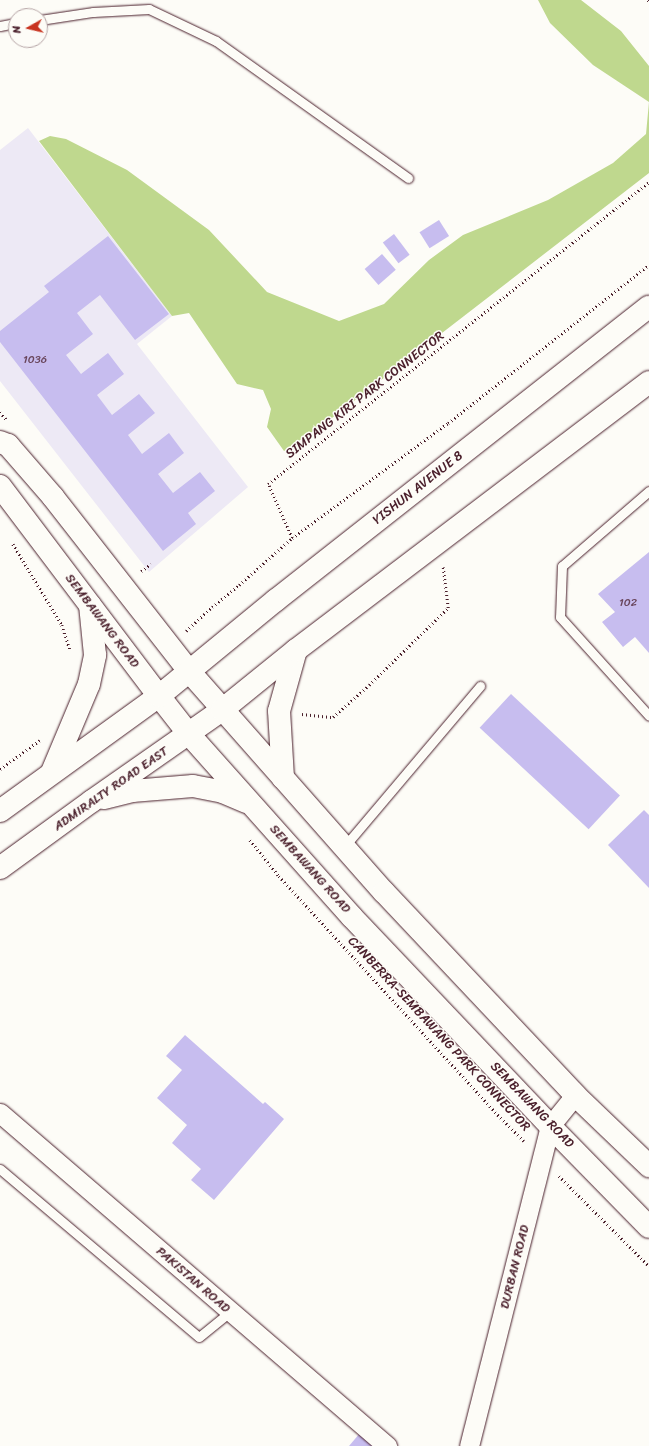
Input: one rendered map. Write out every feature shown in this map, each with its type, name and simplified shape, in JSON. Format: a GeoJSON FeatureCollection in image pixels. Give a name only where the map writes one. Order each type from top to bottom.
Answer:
{"type":"FeatureCollection","features":[{"type":"Feature","properties":{"kind":"main road","name":"YISHUN AVENUE 8"},"geometry":{"type":"LineString","coordinates":[[188,670],[649,307]]}},
{"type":"Feature","properties":{"kind":"main road"},"geometry":{"type":"LineString","coordinates":[[222,710],[296,650],[649,382]]}},
{"type":"Feature","properties":{"kind":"main road"},"geometry":{"type":"LineString","coordinates":[[0,442],[8,445],[53,497],[188,670],[344,848],[575,1095],[649,1166]]}},
{"type":"Feature","properties":{"kind":"main road","name":"SEMBAWANG ROAD"},"geometry":{"type":"LineString","coordinates":[[0,486],[188,733],[352,916],[550,1126],[649,1227]]}},
{"type":"Feature","properties":{"kind":"main road"},"geometry":{"type":"LineString","coordinates":[[52,772],[89,684],[95,655],[90,605]]}},
{"type":"Feature","properties":{"kind":"main road"},"geometry":{"type":"LineString","coordinates":[[283,778],[279,711],[296,650]]}},
{"type":"Feature","properties":{"kind":"main road"},"geometry":{"type":"LineString","coordinates":[[0,810],[159,696],[188,670]]}},
{"type":"Feature","properties":{"kind":"main road","name":"ADMIRALTY ROAD EAST"},"geometry":{"type":"LineString","coordinates":[[0,868],[92,801],[222,710]]}},
{"type":"Feature","properties":{"kind":"main road"},"geometry":{"type":"LineString","coordinates":[[92,801],[132,791],[193,786],[223,792],[251,804]]}},
{"type":"Feature","properties":{"kind":"street","name":"DURBAN ROAD"},"geometry":{"type":"LineString","coordinates":[[469,1446],[550,1126],[575,1095]]}},
{"type":"Feature","properties":{"kind":"street","name":"PAKISTAN ROAD"},"geometry":{"type":"LineString","coordinates":[[0,1113],[387,1446]]}},
{"type":"Feature","properties":{"kind":"lane"},"geometry":{"type":"LineString","coordinates":[[48,19],[94,12],[149,8],[216,41],[408,178]]}},
{"type":"Feature","properties":{"kind":"lane"},"geometry":{"type":"LineString","coordinates":[[649,491],[562,566],[560,617],[649,716]]}},
{"type":"Feature","properties":{"kind":"lane"},"geometry":{"type":"LineString","coordinates":[[344,848],[480,686]]}},
{"type":"Feature","properties":{"kind":"lane"},"geometry":{"type":"LineString","coordinates":[[0,1169],[199,1337],[230,1312]]}},
{"type":"Feature","properties":{"kind":"path","name":"SIMPANG KIRI PARK CONNECTOR"},"geometry":{"type":"LineString","coordinates":[[292,538],[268,484],[649,182]]}},
{"type":"Feature","properties":{"kind":"path"},"geometry":{"type":"LineString","coordinates":[[168,645],[187,631],[212,607],[239,586],[292,538],[448,423],[649,265]]}},
{"type":"Feature","properties":{"kind":"path"},"geometry":{"type":"LineString","coordinates":[[12,543],[62,625],[71,653]]}},
{"type":"Feature","properties":{"kind":"path"},"geometry":{"type":"LineString","coordinates":[[295,714],[334,717],[448,608],[443,567],[449,562]]}},
{"type":"Feature","properties":{"kind":"path","name":"CANBERRA-SEMBAWANG PARK CONNECTOR"},"geometry":{"type":"LineString","coordinates":[[249,839],[285,881],[495,1112],[649,1266]]}},
{"type":"Feature","properties":{"kind":"shaded area"},"geometry":{"type":"Polygon","coordinates":[[[28,128],[172,316],[137,344],[248,487],[149,572],[0,381],[0,150],[28,128]]]}},
{"type":"Feature","properties":{"kind":"green space"},"geometry":{"type":"Polygon","coordinates":[[[538,0],[581,0],[621,31],[649,66],[649,102],[593,65],[550,23],[538,0]]]}},
{"type":"Feature","properties":{"kind":"green space"},"geometry":{"type":"Polygon","coordinates":[[[649,102],[649,173],[328,421],[284,451],[267,427],[271,409],[263,390],[237,384],[189,313],[172,316],[39,141],[50,136],[66,139],[127,170],[209,230],[267,292],[339,321],[384,304],[429,260],[463,235],[548,200],[613,163],[646,134],[649,102]]]}},
{"type":"Feature","properties":{"kind":"building"},"geometry":{"type":"Polygon","coordinates":[[[439,220],[449,236],[430,248],[419,232],[439,220]]]}},
{"type":"Feature","properties":{"kind":"building"},"geometry":{"type":"Polygon","coordinates":[[[394,234],[410,255],[398,263],[383,242],[394,234]]]}},
{"type":"Feature","properties":{"kind":"building"},"geometry":{"type":"Polygon","coordinates":[[[108,236],[169,314],[135,340],[100,295],[77,313],[93,334],[66,355],[81,374],[108,353],[124,374],[97,395],[112,415],[139,394],[155,413],[128,435],[142,454],[169,433],[184,453],[158,474],[173,493],[200,472],[215,491],[188,513],[196,524],[163,551],[0,342],[0,331],[49,292],[44,286],[108,236]]]}},
{"type":"Feature","properties":{"kind":"building"},"geometry":{"type":"Polygon","coordinates":[[[382,254],[396,270],[378,285],[365,269],[382,254]]]}},
{"type":"Feature","properties":{"kind":"building"},"geometry":{"type":"Polygon","coordinates":[[[649,552],[649,653],[635,637],[623,647],[602,622],[615,612],[598,594],[649,552]]]}},
{"type":"Feature","properties":{"kind":"building"},"geometry":{"type":"Polygon","coordinates":[[[511,694],[620,796],[589,829],[480,728],[511,694]]]}},
{"type":"Feature","properties":{"kind":"building"},"geometry":{"type":"Polygon","coordinates":[[[644,810],[649,815],[649,888],[608,845],[644,810]]]}},
{"type":"Feature","properties":{"kind":"building"},"geometry":{"type":"Polygon","coordinates":[[[185,1035],[263,1104],[265,1102],[284,1119],[214,1200],[191,1180],[201,1169],[172,1143],[187,1125],[157,1098],[182,1070],[166,1056],[185,1035]]]}},
{"type":"Feature","properties":{"kind":"building"},"geometry":{"type":"Polygon","coordinates":[[[360,1433],[376,1446],[349,1446],[360,1433]]]}}]}
